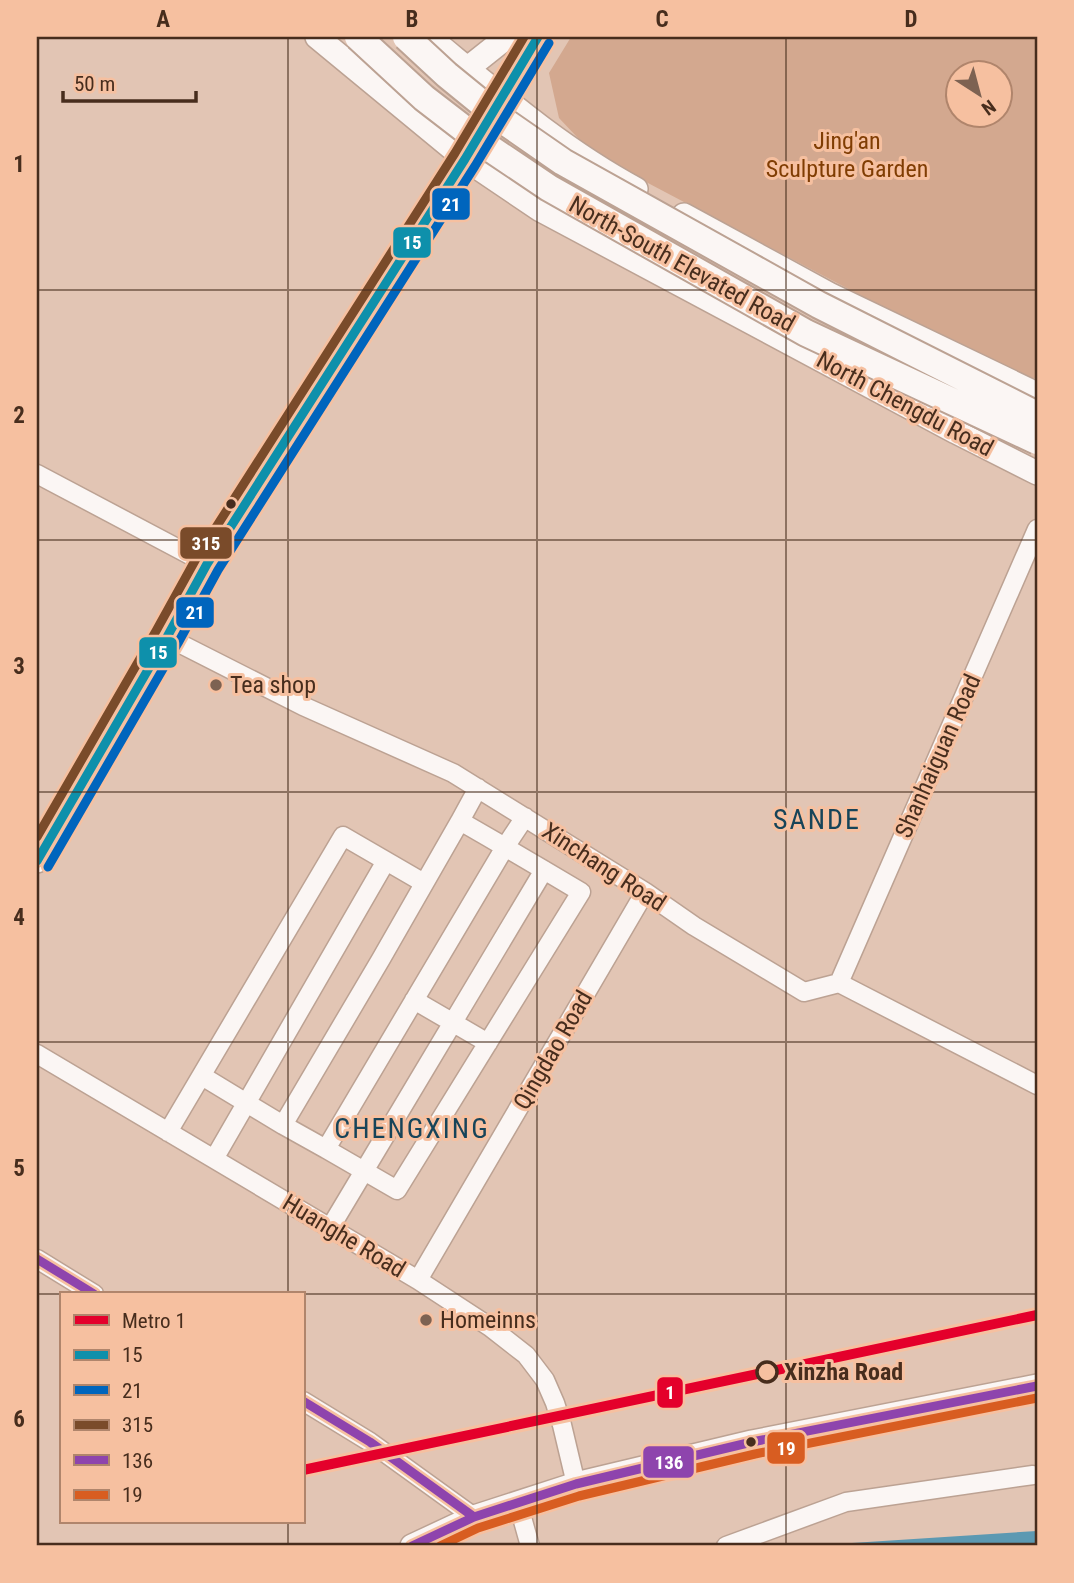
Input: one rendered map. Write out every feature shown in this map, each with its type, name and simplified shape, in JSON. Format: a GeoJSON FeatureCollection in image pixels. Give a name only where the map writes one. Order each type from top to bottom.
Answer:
{"type":"FeatureCollection","features":[{"type":"Feature","properties":{"kind":"highway","name":"North-South Elevated Road"},"geometry":{"type":"LineString","coordinates":[[358,37],[424,98],[485,145],[549,188],[806,333],[1037,441]]}},
{"type":"Feature","properties":{"kind":"highway","name":"North-South Elevated Road"},"geometry":{"type":"LineString","coordinates":[[406,37],[501,119],[563,162],[819,305],[1037,415]]}},
{"type":"Feature","properties":{"kind":"main road","name":"North Chengdu Road"},"geometry":{"type":"LineString","coordinates":[[317,37],[465,159],[539,209],[1037,473]]}},
{"type":"Feature","properties":{"kind":"main road"},"geometry":{"type":"LineString","coordinates":[[429,37],[572,149],[628,184],[829,294],[1037,394]]}},
{"type":"Feature","properties":{"kind":"main road"},"geometry":{"type":"LineString","coordinates":[[468,68],[505,37]]}},
{"type":"Feature","properties":{"kind":"main road"},"geometry":{"type":"LineString","coordinates":[[37,861],[207,564],[465,159],[538,37]]}},
{"type":"Feature","properties":{"kind":"main road"},"geometry":{"type":"LineString","coordinates":[[412,1546],[474,1517],[576,1484],[752,1442],[1037,1386]]}},
{"type":"Feature","properties":{"kind":"street"},"geometry":{"type":"LineString","coordinates":[[37,474],[207,564]]}},
{"type":"Feature","properties":{"kind":"street","name":"Shanhaiguan Road"},"geometry":{"type":"LineString","coordinates":[[839,983],[1037,529]]}},
{"type":"Feature","properties":{"kind":"street","name":"Xinchang Road"},"geometry":{"type":"LineString","coordinates":[[167,637],[303,705],[453,772],[645,892],[694,926],[804,992],[839,983]]}},
{"type":"Feature","properties":{"kind":"street"},"geometry":{"type":"LineString","coordinates":[[283,1125],[478,788]]}},
{"type":"Feature","properties":{"kind":"street"},"geometry":{"type":"LineString","coordinates":[[326,1150],[525,817]]}},
{"type":"Feature","properties":{"kind":"street"},"geometry":{"type":"LineString","coordinates":[[202,1076],[397,1190],[581,892],[460,821]]}},
{"type":"Feature","properties":{"kind":"street"},"geometry":{"type":"LineString","coordinates":[[168,1132],[343,836],[424,883]]}},
{"type":"Feature","properties":{"kind":"street"},"geometry":{"type":"LineString","coordinates":[[214,1159],[386,861]]}},
{"type":"Feature","properties":{"kind":"street"},"geometry":{"type":"LineString","coordinates":[[330,1228],[544,870]]}},
{"type":"Feature","properties":{"kind":"street","name":"Qingdao Road"},"geometry":{"type":"LineString","coordinates":[[418,1280],[645,892]]}},
{"type":"Feature","properties":{"kind":"street"},"geometry":{"type":"LineString","coordinates":[[839,983],[1037,1085]]}},
{"type":"Feature","properties":{"kind":"street"},"geometry":{"type":"LineString","coordinates":[[414,1000],[488,1043]]}},
{"type":"Feature","properties":{"kind":"street","name":"Huanghe Road"},"geometry":{"type":"LineString","coordinates":[[37,1054],[418,1280],[490,1327],[526,1355],[545,1380],[555,1402],[576,1484]]}},
{"type":"Feature","properties":{"kind":"street"},"geometry":{"type":"LineString","coordinates":[[37,1259],[91,1292]]}},
{"type":"Feature","properties":{"kind":"street"},"geometry":{"type":"LineString","coordinates":[[304,1402],[370,1443],[474,1517]]}},
{"type":"Feature","properties":{"kind":"street"},"geometry":{"type":"LineString","coordinates":[[726,1546],[845,1502],[1033,1475]]}},
{"type":"Feature","properties":{"kind":"street"},"geometry":{"type":"LineString","coordinates":[[518,1503],[530,1546]]}},
{"type":"Feature","properties":{"kind":"green space","name":"Jing'an Sculpture Garden"},"geometry":{"type":"Polygon","coordinates":[[[571,37],[1037,37],[1037,378],[1017,378],[593,154],[559,118],[549,73],[571,37]]]}},
{"type":"Feature","properties":{"kind":"water"},"geometry":{"type":"Polygon","coordinates":[[[1037,1531],[1037,1546],[843,1546],[852,1543],[1037,1531]]]}},
{"type":"Feature","properties":{"kind":"metro line","name":"1"},"geometry":{"type":"LineString","coordinates":[[304,1470],[1037,1315]]}},
{"type":"Feature","properties":{"kind":"transit line","name":"315"},"geometry":{"type":"LineString","coordinates":[[37,837],[197,557],[455,153],[524,37]]}},
{"type":"Feature","properties":{"kind":"transit line","name":"15"},"geometry":{"type":"LineString","coordinates":[[37,861],[207,564],[465,159],[538,37]]}},
{"type":"Feature","properties":{"kind":"transit line","name":"21"},"geometry":{"type":"LineString","coordinates":[[48,867],[218,570],[475,166],[549,43]]}},
{"type":"Feature","properties":{"kind":"transit line","name":"136"},"geometry":{"type":"LineString","coordinates":[[37,1259],[91,1292]]}},
{"type":"Feature","properties":{"kind":"transit line","name":"136"},"geometry":{"type":"LineString","coordinates":[[412,1546],[474,1517],[576,1484],[752,1442],[1037,1386]]}},
{"type":"Feature","properties":{"kind":"transit line","name":"19"},"geometry":{"type":"LineString","coordinates":[[440,1546],[478,1528],[579,1496],[755,1454],[1037,1398]]}},
{"type":"Feature","properties":{"kind":"transit line","name":"136"},"geometry":{"type":"LineString","coordinates":[[304,1402],[370,1442],[474,1517]]}},
{"type":"Feature","properties":{"kind":"place","name":"Tea shop"},"geometry":{"type":"Point","coordinates":[216,685]}},
{"type":"Feature","properties":{"kind":"place","name":"Homeinns"},"geometry":{"type":"Point","coordinates":[426,1320]}},
{"type":"Feature","properties":{"kind":"place","name":"Xinzha Road"},"geometry":{"type":"Point","coordinates":[767,1372]}},
{"type":"Feature","properties":{"kind":"district","name":"SANDE"},"geometry":{"type":"Point","coordinates":[817,819]}},
{"type":"Feature","properties":{"kind":"district","name":"CHENGXING"},"geometry":{"type":"Point","coordinates":[412,1128]}}]}
